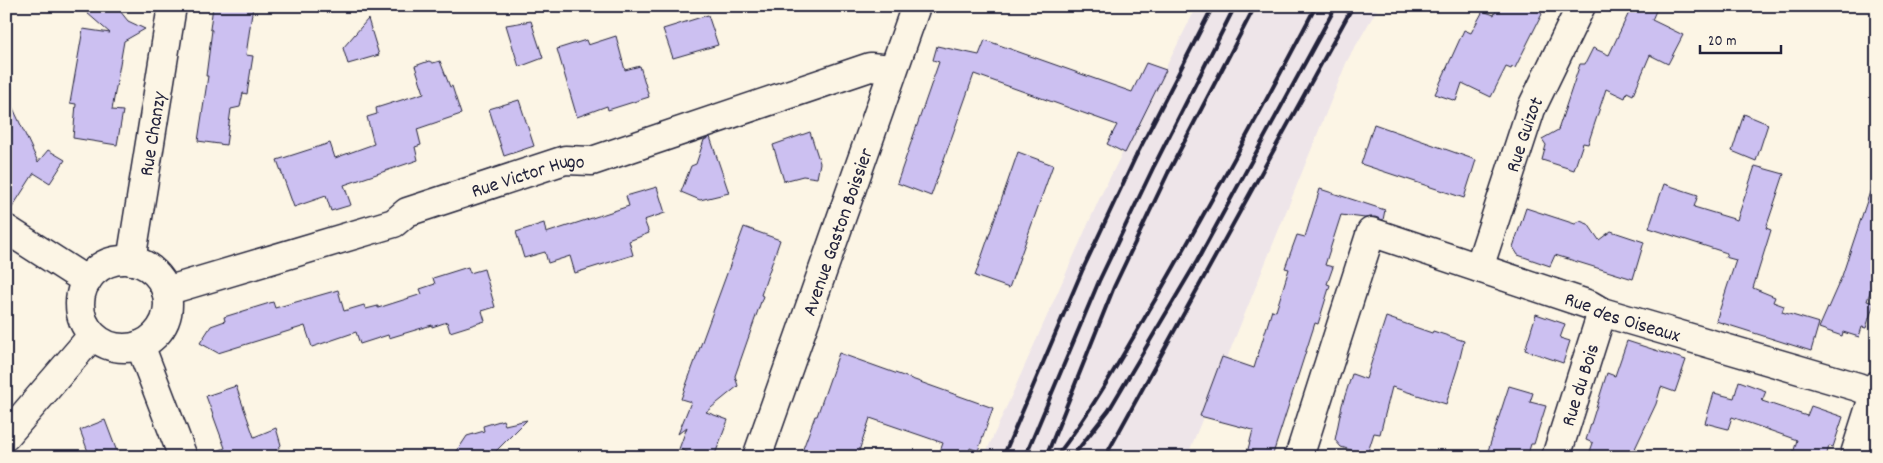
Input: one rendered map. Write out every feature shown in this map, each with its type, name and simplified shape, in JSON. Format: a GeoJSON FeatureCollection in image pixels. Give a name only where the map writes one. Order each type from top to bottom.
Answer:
{"type":"FeatureCollection","features":[{"type":"Feature","properties":{"kind":"street","name":"Rue Chanzy"},"geometry":{"type":"LineString","coordinates":[[131,261],[172,6]]}},
{"type":"Feature","properties":{"kind":"street","name":"Avenue Gaston Boissier"},"geometry":{"type":"LineString","coordinates":[[757,457],[916,6]]}},
{"type":"Feature","properties":{"kind":"street","name":"Rue Guizot"},"geometry":{"type":"LineString","coordinates":[[1479,268],[1531,109],[1582,6]]}},
{"type":"Feature","properties":{"kind":"street","name":"Rue Victor Hugo"},"geometry":{"type":"LineString","coordinates":[[166,292],[394,223],[407,212],[480,186],[565,160],[592,161],[870,67],[893,69]]}},
{"type":"Feature","properties":{"kind":"street"},"geometry":{"type":"LineString","coordinates":[[6,229],[87,280]]}},
{"type":"Feature","properties":{"kind":"street","name":"Rue des Oiseaux"},"geometry":{"type":"LineString","coordinates":[[1299,457],[1371,232],[1590,305],[1602,312],[1876,391]]}},
{"type":"Feature","properties":{"kind":"street"},"geometry":{"type":"LineString","coordinates":[[118,260],[131,261],[143,264],[161,280],[168,304],[166,317],[160,329],[151,339],[140,346],[115,348],[102,343],[92,336],[85,326],[79,303],[81,291],[95,271],[106,264],[118,260]]}},
{"type":"Feature","properties":{"kind":"street","name":"Rue du Bois"},"geometry":{"type":"LineString","coordinates":[[1556,457],[1602,312]]}},
{"type":"Feature","properties":{"kind":"street"},"geometry":{"type":"LineString","coordinates":[[6,436],[92,336]]}},
{"type":"Feature","properties":{"kind":"street"},"geometry":{"type":"LineString","coordinates":[[140,346],[184,457]]}},
{"type":"Feature","properties":{"kind":"street"},"geometry":{"type":"LineString","coordinates":[[1854,457],[1876,391]]}},
{"type":"Feature","properties":{"kind":"shaded area"},"geometry":{"type":"Polygon","coordinates":[[[1197,6],[1379,6],[1347,61],[1187,457],[984,457],[1101,195],[1197,6]]]}},
{"type":"Feature","properties":{"kind":"building"},"geometry":{"type":"Polygon","coordinates":[[[79,6],[116,6],[128,21],[145,29],[124,41],[112,110],[123,111],[117,145],[73,138],[76,104],[70,103],[83,29],[110,33],[79,6]]]}},
{"type":"Feature","properties":{"kind":"building"},"geometry":{"type":"Polygon","coordinates":[[[213,6],[253,6],[246,55],[253,56],[247,94],[243,93],[240,107],[231,109],[226,145],[198,141],[208,76],[206,76],[213,6]]]}},
{"type":"Feature","properties":{"kind":"building"},"geometry":{"type":"Polygon","coordinates":[[[1498,6],[1533,6],[1542,14],[1515,68],[1506,67],[1491,97],[1462,83],[1456,101],[1435,94],[1464,30],[1471,33],[1483,11],[1494,15],[1498,6]]]}},
{"type":"Feature","properties":{"kind":"building"},"geometry":{"type":"Polygon","coordinates":[[[1632,6],[1658,6],[1652,20],[1683,35],[1668,64],[1650,55],[1633,95],[1627,92],[1625,98],[1606,89],[1588,144],[1583,143],[1574,170],[1542,160],[1546,145],[1542,139],[1558,130],[1580,64],[1585,64],[1593,48],[1609,55],[1632,6]]]}},
{"type":"Feature","properties":{"kind":"building"},"geometry":{"type":"Polygon","coordinates":[[[708,15],[718,45],[673,58],[663,29],[708,15]]]}},
{"type":"Feature","properties":{"kind":"building"},"geometry":{"type":"Polygon","coordinates":[[[368,19],[379,55],[348,64],[343,48],[368,19]]]}},
{"type":"Feature","properties":{"kind":"building"},"geometry":{"type":"Polygon","coordinates":[[[531,21],[543,58],[519,67],[506,25],[531,21]]]}},
{"type":"Feature","properties":{"kind":"building"},"geometry":{"type":"Polygon","coordinates":[[[616,36],[625,70],[640,66],[649,97],[608,110],[607,106],[577,117],[557,49],[586,40],[588,45],[616,36]]]}},
{"type":"Feature","properties":{"kind":"building"},"geometry":{"type":"Polygon","coordinates":[[[985,40],[1132,92],[1146,63],[1166,70],[1125,153],[1107,144],[1117,125],[974,74],[931,196],[897,183],[939,62],[933,60],[937,46],[979,55],[985,40]]]}},
{"type":"Feature","properties":{"kind":"building"},"geometry":{"type":"Polygon","coordinates":[[[429,61],[433,63],[440,61],[450,87],[452,86],[461,114],[417,129],[421,145],[415,147],[418,160],[344,185],[351,205],[331,211],[326,196],[294,207],[277,160],[330,143],[335,158],[374,144],[367,117],[377,114],[376,108],[424,93],[415,66],[429,61]]]}},
{"type":"Feature","properties":{"kind":"building"},"geometry":{"type":"Polygon","coordinates":[[[6,93],[38,162],[48,150],[65,160],[50,183],[34,173],[8,214],[6,213],[6,93]]]}},
{"type":"Feature","properties":{"kind":"building"},"geometry":{"type":"Polygon","coordinates":[[[519,100],[534,146],[504,156],[489,109],[519,100]]]}},
{"type":"Feature","properties":{"kind":"building"},"geometry":{"type":"Polygon","coordinates":[[[1744,114],[1768,124],[1756,161],[1732,151],[1744,114]]]}},
{"type":"Feature","properties":{"kind":"building"},"geometry":{"type":"Polygon","coordinates":[[[1374,124],[1476,160],[1464,198],[1361,164],[1374,124]]]}},
{"type":"Feature","properties":{"kind":"building"},"geometry":{"type":"Polygon","coordinates":[[[810,132],[820,163],[817,178],[803,176],[784,181],[773,145],[810,132]]]}},
{"type":"Feature","properties":{"kind":"building"},"geometry":{"type":"Polygon","coordinates":[[[710,137],[729,193],[700,200],[681,192],[691,166],[696,164],[704,140],[710,137]]]}},
{"type":"Feature","properties":{"kind":"building"},"geometry":{"type":"Polygon","coordinates":[[[1018,152],[1053,165],[1009,288],[975,276],[1018,152]]]}},
{"type":"Feature","properties":{"kind":"building"},"geometry":{"type":"Polygon","coordinates":[[[1755,166],[1784,174],[1766,228],[1771,230],[1753,288],[1775,297],[1773,302],[1784,306],[1782,312],[1819,323],[1811,351],[1716,321],[1736,260],[1725,257],[1727,253],[1649,228],[1664,184],[1698,195],[1694,207],[1737,220],[1755,166]]]}},
{"type":"Feature","properties":{"kind":"building"},"geometry":{"type":"Polygon","coordinates":[[[1873,183],[1877,184],[1877,272],[1867,301],[1874,303],[1866,328],[1862,327],[1859,337],[1843,332],[1842,336],[1819,328],[1842,276],[1873,183]]]}},
{"type":"Feature","properties":{"kind":"building"},"geometry":{"type":"Polygon","coordinates":[[[657,187],[665,213],[644,220],[649,233],[629,241],[633,255],[575,273],[570,256],[548,263],[545,252],[524,258],[516,232],[544,223],[546,233],[629,206],[626,196],[657,187]]]}},
{"type":"Feature","properties":{"kind":"building"},"geometry":{"type":"Polygon","coordinates":[[[1320,189],[1385,210],[1383,220],[1375,217],[1365,218],[1341,215],[1325,265],[1333,267],[1327,284],[1330,285],[1318,324],[1315,323],[1272,457],[1246,457],[1253,430],[1200,416],[1222,357],[1254,368],[1272,310],[1276,311],[1289,269],[1285,268],[1297,235],[1305,237],[1320,189]]]}},
{"type":"Feature","properties":{"kind":"building"},"geometry":{"type":"Polygon","coordinates":[[[1526,208],[1575,224],[1580,221],[1588,224],[1599,240],[1611,231],[1644,242],[1633,279],[1555,255],[1550,266],[1518,255],[1513,247],[1526,208]]]}},
{"type":"Feature","properties":{"kind":"building"},"geometry":{"type":"Polygon","coordinates":[[[744,227],[780,240],[735,376],[738,386],[706,412],[728,420],[714,457],[701,457],[679,449],[687,427],[678,434],[691,402],[681,399],[744,227]]]}},
{"type":"Feature","properties":{"kind":"building"},"geometry":{"type":"Polygon","coordinates":[[[468,267],[470,273],[484,269],[495,307],[482,311],[485,321],[450,332],[447,322],[389,338],[388,335],[360,344],[356,332],[312,347],[305,326],[218,353],[200,343],[211,326],[225,321],[224,317],[273,302],[275,308],[338,290],[344,311],[364,305],[366,309],[378,306],[378,308],[422,294],[420,289],[435,284],[433,278],[468,267]]]}},
{"type":"Feature","properties":{"kind":"building"},"geometry":{"type":"Polygon","coordinates":[[[1536,314],[1565,324],[1560,338],[1570,341],[1563,363],[1525,350],[1536,314]]]}},
{"type":"Feature","properties":{"kind":"building"},"geometry":{"type":"Polygon","coordinates":[[[1386,317],[1432,333],[1433,331],[1464,341],[1446,404],[1392,387],[1380,434],[1374,433],[1367,455],[1341,447],[1335,440],[1342,405],[1352,374],[1366,379],[1386,317]]]}},
{"type":"Feature","properties":{"kind":"building"},"geometry":{"type":"Polygon","coordinates":[[[1627,341],[1686,360],[1675,392],[1661,387],[1656,404],[1631,457],[1588,457],[1593,443],[1586,440],[1607,373],[1615,376],[1627,341]]]}},
{"type":"Feature","properties":{"kind":"building"},"geometry":{"type":"Polygon","coordinates":[[[839,353],[993,408],[978,451],[970,448],[968,457],[938,457],[943,443],[870,418],[857,457],[800,457],[815,416],[817,416],[839,353]]]}},
{"type":"Feature","properties":{"kind":"building"},"geometry":{"type":"Polygon","coordinates":[[[1739,381],[1766,391],[1762,401],[1807,416],[1811,406],[1843,417],[1833,447],[1829,446],[1826,457],[1792,457],[1797,440],[1732,417],[1728,429],[1705,423],[1714,393],[1734,398],[1739,381]]]}},
{"type":"Feature","properties":{"kind":"building"},"geometry":{"type":"Polygon","coordinates":[[[236,386],[254,437],[276,428],[281,445],[271,457],[207,457],[207,455],[225,448],[206,396],[236,386]]]}},
{"type":"Feature","properties":{"kind":"building"},"geometry":{"type":"Polygon","coordinates":[[[1509,386],[1533,393],[1530,402],[1546,406],[1534,444],[1531,444],[1527,457],[1486,457],[1509,386]]]}},
{"type":"Feature","properties":{"kind":"building"},"geometry":{"type":"Polygon","coordinates":[[[105,420],[119,457],[90,457],[80,430],[105,420]]]}},
{"type":"Feature","properties":{"kind":"building"},"geometry":{"type":"Polygon","coordinates":[[[503,420],[505,425],[527,420],[490,457],[453,457],[467,436],[484,431],[483,426],[503,420]]]}},
{"type":"Feature","properties":{"kind":"railway"},"geometry":{"type":"LineString","coordinates":[[1003,457],[1082,271],[1136,156],[1213,6]]}},
{"type":"Feature","properties":{"kind":"railway"},"geometry":{"type":"LineString","coordinates":[[1025,457],[1099,281],[1154,166],[1235,6]]}},
{"type":"Feature","properties":{"kind":"railway"},"geometry":{"type":"LineString","coordinates":[[1046,457],[1114,287],[1168,173],[1255,6]]}},
{"type":"Feature","properties":{"kind":"railway"},"geometry":{"type":"LineString","coordinates":[[1056,457],[1096,400],[1155,300],[1237,154],[1316,6]]}},
{"type":"Feature","properties":{"kind":"railway"},"geometry":{"type":"LineString","coordinates":[[1072,457],[1109,410],[1197,261],[1336,6]]}},
{"type":"Feature","properties":{"kind":"railway"},"geometry":{"type":"LineString","coordinates":[[1105,457],[1353,6]]}}]}
